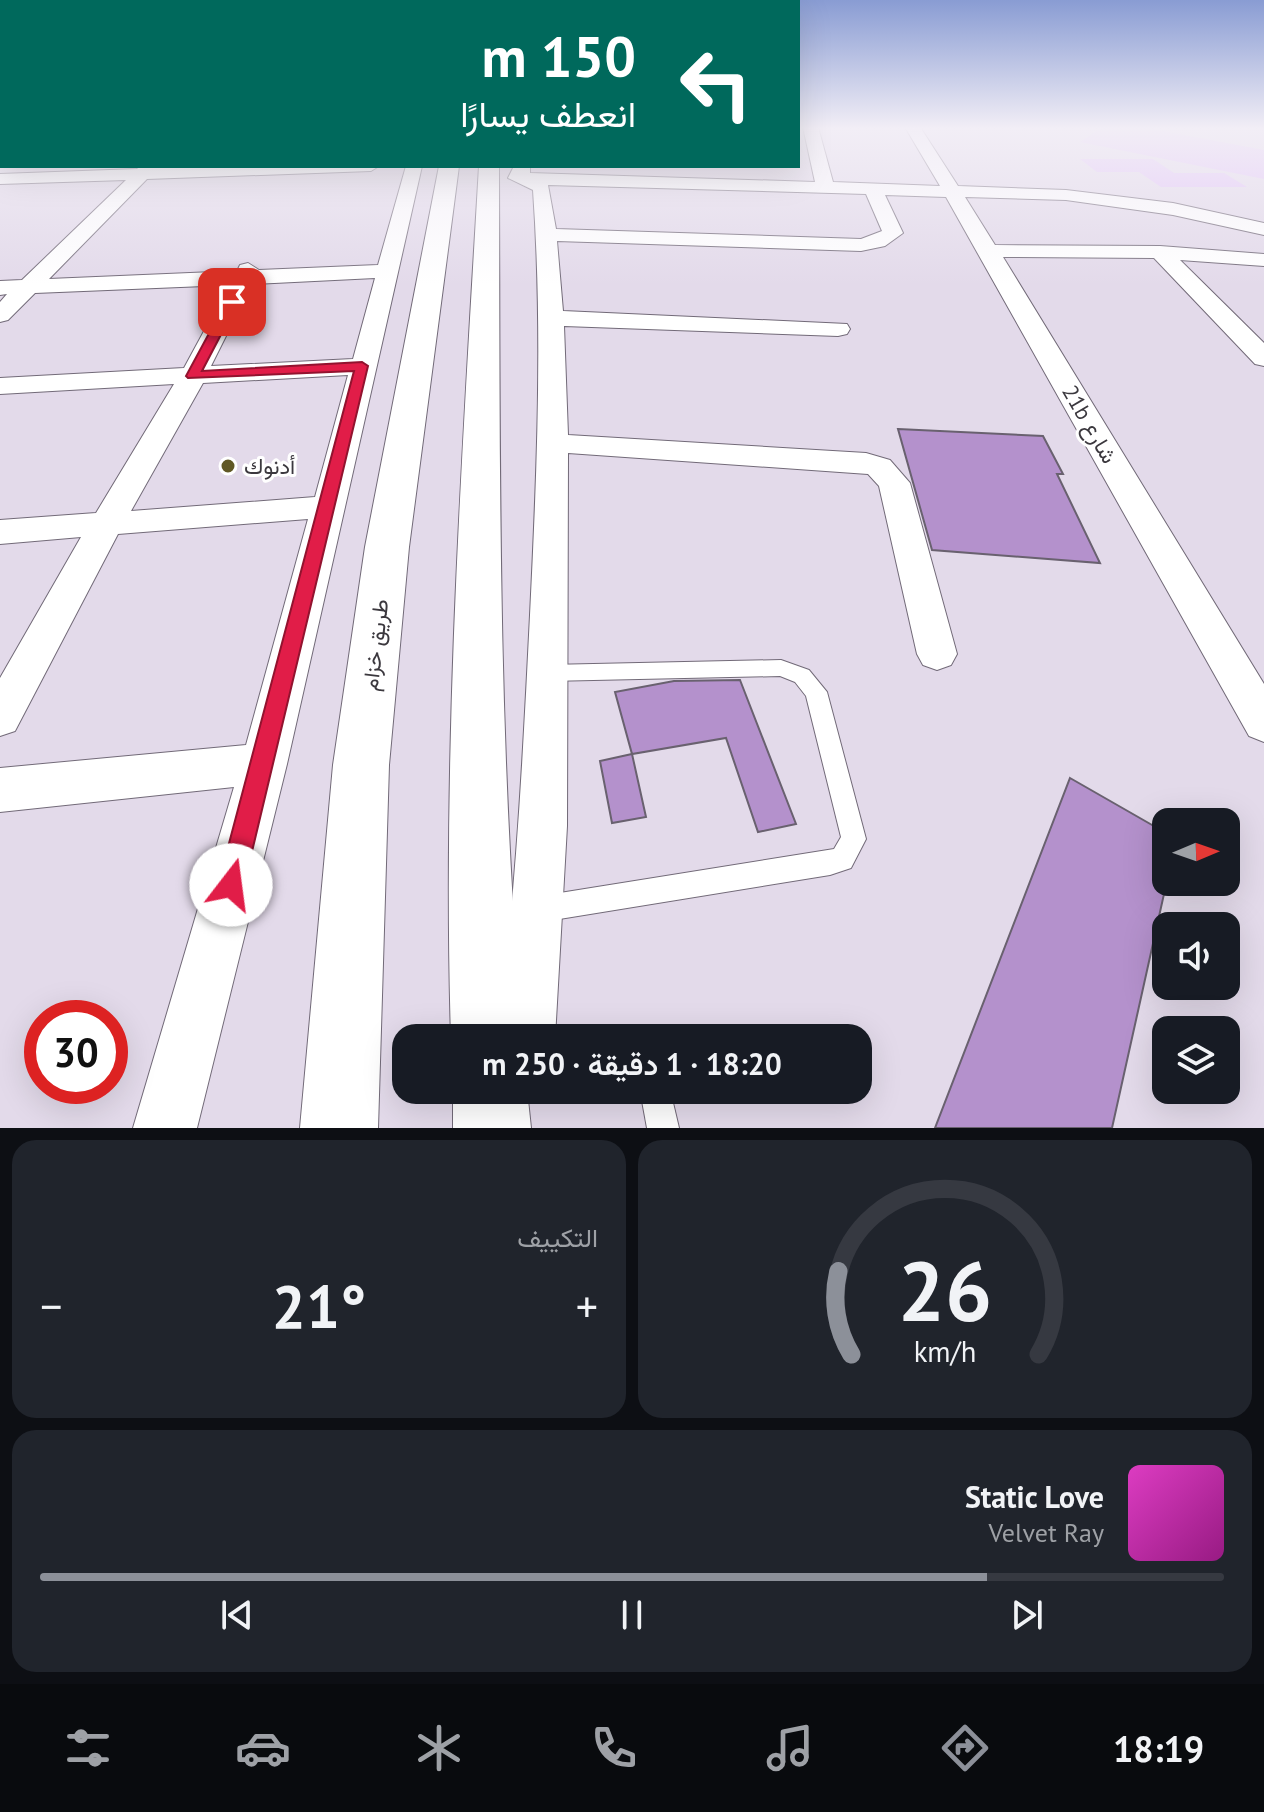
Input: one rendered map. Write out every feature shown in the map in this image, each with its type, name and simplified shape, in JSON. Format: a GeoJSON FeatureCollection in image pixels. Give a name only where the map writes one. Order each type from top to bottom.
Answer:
{"type":"FeatureCollection","features":[{"type":"Feature","properties":{"kind":"main road","name":"طريق خزام"},"geometry":{"type":"LineString","coordinates":[[339,1128],[361,765],[387,547],[474,180]]}},
{"type":"Feature","properties":{"kind":"main road"},"geometry":{"type":"LineString","coordinates":[[477,180],[487,235],[476,654],[478,891],[486,1024]]}},
{"type":"Feature","properties":{"kind":"main road"},"geometry":{"type":"LineString","coordinates":[[491,1104],[492,1128]]}},
{"type":"Feature","properties":{"kind":"street"},"geometry":{"type":"LineString","coordinates":[[0,315],[136,180]]}},
{"type":"Feature","properties":{"kind":"street"},"geometry":{"type":"LineString","coordinates":[[165,1128],[264,764],[388,267],[470,180]]}},
{"type":"Feature","properties":{"kind":"street"},"geometry":{"type":"LineString","coordinates":[[507,180],[541,187],[552,318],[553,443],[548,673],[538,910],[527,1024]]}},
{"type":"Feature","properties":{"kind":"street"},"geometry":{"type":"LineString","coordinates":[[642,180],[1066,195],[1118,200],[1264,229]]}},
{"type":"Feature","properties":{"kind":"street"},"geometry":{"type":"LineString","coordinates":[[823,180],[825,187]]}},
{"type":"Feature","properties":{"kind":"street","name":"21b شارع"},"geometry":{"type":"LineString","coordinates":[[944,180],[989,251],[1264,723]]}},
{"type":"Feature","properties":{"kind":"street"},"geometry":{"type":"LineString","coordinates":[[547,235],[861,245],[878,242],[893,233],[873,189]]}},
{"type":"Feature","properties":{"kind":"street"},"geometry":{"type":"LineString","coordinates":[[989,251],[1160,252],[1264,260]]}},
{"type":"Feature","properties":{"kind":"street"},"geometry":{"type":"LineString","coordinates":[[1160,252],[1264,358]]}},
{"type":"Feature","properties":{"kind":"street"},"geometry":{"type":"LineString","coordinates":[[0,288],[33,283],[388,267]]}},
{"type":"Feature","properties":{"kind":"street"},"geometry":{"type":"LineString","coordinates":[[0,718],[106,524],[193,376],[246,274]]}},
{"type":"Feature","properties":{"kind":"street"},"geometry":{"type":"LineString","coordinates":[[552,318],[838,329]]}},
{"type":"Feature","properties":{"kind":"street"},"geometry":{"type":"LineString","coordinates":[[0,386],[362,366]]}},
{"type":"Feature","properties":{"kind":"street"},"geometry":{"type":"LineString","coordinates":[[553,443],[866,463],[879,467],[894,483],[937,654]]}},
{"type":"Feature","properties":{"kind":"street"},"geometry":{"type":"LineString","coordinates":[[0,532],[328,507]]}},
{"type":"Feature","properties":{"kind":"street"},"geometry":{"type":"LineString","coordinates":[[0,790],[264,764]]}},
{"type":"Feature","properties":{"kind":"street"},"geometry":{"type":"LineString","coordinates":[[310,1128],[361,765]]}},
{"type":"Feature","properties":{"kind":"street"},"geometry":{"type":"LineString","coordinates":[[513,1128],[517,1104]]}},
{"type":"Feature","properties":{"kind":"lane"},"geometry":{"type":"LineString","coordinates":[[538,910],[830,863],[842,859],[854,839],[816,692],[802,676],[781,668],[548,673]]}},
{"type":"Feature","properties":{"kind":"lane"},"geometry":{"type":"LineString","coordinates":[[658,1104],[663,1128]]}},
{"type":"Feature","properties":{"kind":"shaded area"},"geometry":{"type":"Polygon","coordinates":[[[1150,180],[1235,180],[1247,187],[1161,187],[1150,180]]]}},
{"type":"Feature","properties":{"kind":"building"},"geometry":{"type":"Polygon","coordinates":[[[898,429],[1043,436],[1063,474],[1057,474],[1100,563],[932,550],[898,429]]]}},
{"type":"Feature","properties":{"kind":"building"},"geometry":{"type":"Polygon","coordinates":[[[740,680],[796,824],[758,832],[726,738],[632,754],[615,692],[674,681],[740,680]]]}},
{"type":"Feature","properties":{"kind":"building"},"geometry":{"type":"Polygon","coordinates":[[[632,754],[646,817],[612,823],[600,761],[632,754]]]}},
{"type":"Feature","properties":{"kind":"building"},"geometry":{"type":"Polygon","coordinates":[[[1070,778],[1152,825],[1152,896],[1164,896],[1160,912],[1152,912],[1152,948],[1112,1128],[935,1128],[1070,778]]]}},
{"type":"Feature","properties":{"kind":"place","name":"أدنوك"},"geometry":{"type":"Point","coordinates":[228,466]}},
{"type":"Feature","properties":{"kind":"route"},"geometry":{"type":"LineString","coordinates":[[231,885],[362,366],[193,376],[232,302]]}}]}
